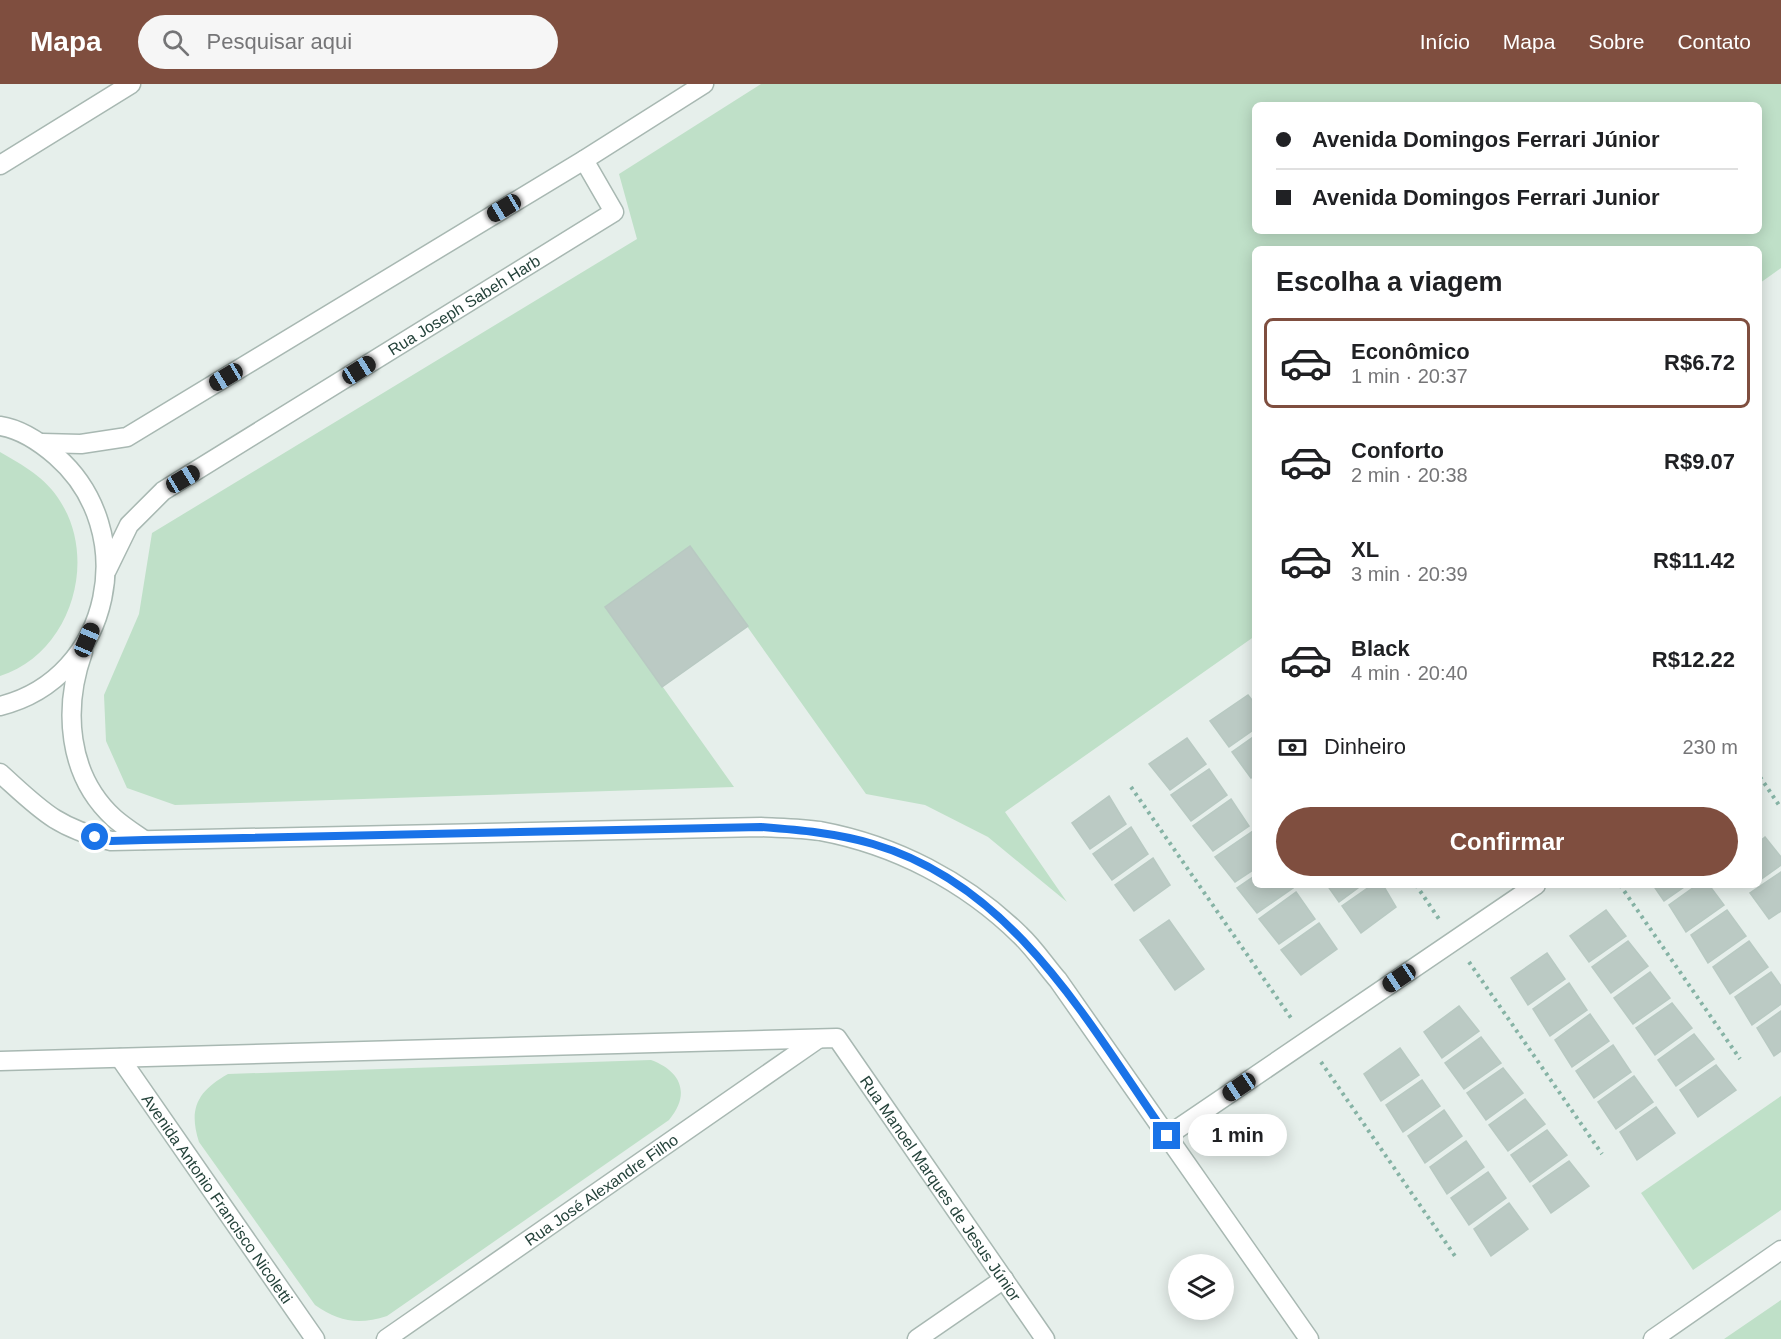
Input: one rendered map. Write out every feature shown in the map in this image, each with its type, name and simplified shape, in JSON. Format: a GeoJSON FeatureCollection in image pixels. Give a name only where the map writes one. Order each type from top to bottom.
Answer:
{"type":"FeatureCollection","features":[{"type":"Feature","properties":{"kind":"street"},"geometry":{"type":"LineString","coordinates":[[0,165],[131,84]]}},
{"type":"Feature","properties":{"kind":"street"},"geometry":{"type":"LineString","coordinates":[[42,444],[81,444],[127,437],[584,160],[704,84]]}},
{"type":"Feature","properties":{"kind":"street","name":"Rua Joseph Sabeh Harb"},"geometry":{"type":"LineString","coordinates":[[107,570],[129,525],[164,491],[614,213],[584,160]]}},
{"type":"Feature","properties":{"kind":"street"},"geometry":{"type":"LineString","coordinates":[[0,426],[42,444],[70,468],[91,498],[104,534],[107,570],[102,606],[74,676],[69,714],[75,752],[90,787],[113,817],[144,840]]}},
{"type":"Feature","properties":{"kind":"street"},"geometry":{"type":"LineString","coordinates":[[0,706],[18,701],[57,676],[87,640]]}},
{"type":"Feature","properties":{"kind":"street"},"geometry":{"type":"LineString","coordinates":[[0,773],[49,818],[79,833],[111,841],[761,827],[819,831],[875,845],[928,867],[977,898],[1021,936],[1058,980],[1309,1339]]}},
{"type":"Feature","properties":{"kind":"street"},"geometry":{"type":"LineString","coordinates":[[1167,1136],[1532,888]]}},
{"type":"Feature","properties":{"kind":"street","name":"Rua Manoel Marques de Jesus Júnior"},"geometry":{"type":"LineString","coordinates":[[818,1039],[837,1038],[1045,1339]]}},
{"type":"Feature","properties":{"kind":"street"},"geometry":{"type":"LineString","coordinates":[[0,1061],[818,1039]]}},
{"type":"Feature","properties":{"kind":"street","name":"Rua José Alexandre Filho"},"geometry":{"type":"LineString","coordinates":[[386,1339],[818,1039]]}},
{"type":"Feature","properties":{"kind":"street","name":"Avenida Antonio Francisco Nicoletti"},"geometry":{"type":"LineString","coordinates":[[120,1058],[315,1339]]}},
{"type":"Feature","properties":{"kind":"street"},"geometry":{"type":"LineString","coordinates":[[1653,1339],[1781,1250]]}},
{"type":"Feature","properties":{"kind":"street"},"geometry":{"type":"LineString","coordinates":[[917,1339],[1004,1279]]}},
{"type":"Feature","properties":{"kind":"path"},"geometry":{"type":"LineString","coordinates":[[1762,780],[1781,808]]}},
{"type":"Feature","properties":{"kind":"path"},"geometry":{"type":"LineString","coordinates":[[1418,888],[1602,1154]]}},
{"type":"Feature","properties":{"kind":"path"},"geometry":{"type":"LineString","coordinates":[[1622,888],[1740,1059]]}},
{"type":"Feature","properties":{"kind":"green space"},"geometry":{"type":"Polygon","coordinates":[[[761,84],[1781,84],[1781,268],[1762,282],[1762,246],[1252,246],[1252,638],[1005,812],[1067,902],[988,837],[925,805],[866,794],[690,546],[606,607],[734,787],[175,805],[127,788],[106,741],[104,695],[139,614],[152,533],[637,239],[619,174],[761,84]]]}},
{"type":"Feature","properties":{"kind":"green space"},"geometry":{"type":"Polygon","coordinates":[[[0,452],[48,485],[60,501],[71,525],[77,551],[77,577],[71,603],[60,627],[44,648],[24,665],[0,676],[0,452]]]}},
{"type":"Feature","properties":{"kind":"green space"},"geometry":{"type":"Polygon","coordinates":[[[651,1060],[670,1070],[680,1084],[680,1101],[669,1120],[387,1316],[377,1319],[358,1321],[341,1318],[315,1305],[199,1142],[196,1130],[195,1110],[198,1102],[209,1087],[228,1074],[651,1060]]]}},
{"type":"Feature","properties":{"kind":"green space"},"geometry":{"type":"Polygon","coordinates":[[[1781,1096],[1781,1210],[1693,1270],[1641,1193],[1781,1096]]]}},
{"type":"Feature","properties":{"kind":"green space"},"geometry":{"type":"Polygon","coordinates":[[[1781,1300],[1781,1339],[1724,1339],[1781,1300]]]}},
{"type":"Feature","properties":{"kind":"building"},"geometry":{"type":"Polygon","coordinates":[[[690,546],[748,626],[662,687],[605,607],[690,546]]]}},
{"type":"Feature","properties":{"kind":"building"},"geometry":{"type":"Polygon","coordinates":[[[1248,695],[1252,700],[1252,731],[1229,747],[1210,721],[1248,695]]]}},
{"type":"Feature","properties":{"kind":"building"},"geometry":{"type":"Polygon","coordinates":[[[1187,738],[1206,764],[1170,790],[1149,764],[1187,738]]]}},
{"type":"Feature","properties":{"kind":"building"},"geometry":{"type":"Polygon","coordinates":[[[1252,738],[1252,777],[1251,778],[1232,752],[1252,738]]]}},
{"type":"Feature","properties":{"kind":"building"},"geometry":{"type":"Polygon","coordinates":[[[1209,769],[1227,795],[1191,821],[1171,795],[1209,769]]]}},
{"type":"Feature","properties":{"kind":"building"},"geometry":{"type":"Polygon","coordinates":[[[1109,796],[1126,824],[1090,849],[1072,823],[1109,796]]]}},
{"type":"Feature","properties":{"kind":"building"},"geometry":{"type":"Polygon","coordinates":[[[1231,799],[1249,826],[1213,851],[1193,826],[1231,799]]]}},
{"type":"Feature","properties":{"kind":"building"},"geometry":{"type":"Polygon","coordinates":[[[1131,827],[1148,854],[1112,880],[1093,854],[1131,827]]]}},
{"type":"Feature","properties":{"kind":"building"},"geometry":{"type":"Polygon","coordinates":[[[1252,832],[1252,871],[1235,882],[1215,857],[1252,832]]]}},
{"type":"Feature","properties":{"kind":"building"},"geometry":{"type":"Polygon","coordinates":[[[1765,837],[1781,857],[1781,865],[1762,879],[1762,839],[1765,837]]]}},
{"type":"Feature","properties":{"kind":"building"},"geometry":{"type":"Polygon","coordinates":[[[1153,858],[1170,885],[1134,911],[1115,885],[1153,858]]]}},
{"type":"Feature","properties":{"kind":"building"},"geometry":{"type":"Polygon","coordinates":[[[1781,872],[1781,911],[1769,919],[1750,893],[1762,888],[1762,885],[1781,872]]]}},
{"type":"Feature","properties":{"kind":"building"},"geometry":{"type":"Polygon","coordinates":[[[1252,878],[1252,888],[1293,888],[1257,913],[1237,888],[1252,878]]]}},
{"type":"Feature","properties":{"kind":"building"},"geometry":{"type":"Polygon","coordinates":[[[1329,888],[1358,888],[1339,902],[1329,888]]]}},
{"type":"Feature","properties":{"kind":"building"},"geometry":{"type":"Polygon","coordinates":[[[1368,888],[1385,888],[1396,907],[1361,933],[1342,906],[1368,888]]]}},
{"type":"Feature","properties":{"kind":"building"},"geometry":{"type":"Polygon","coordinates":[[[1655,888],[1683,888],[1664,901],[1655,888]]]}},
{"type":"Feature","properties":{"kind":"building"},"geometry":{"type":"Polygon","coordinates":[[[1693,888],[1711,888],[1724,905],[1686,932],[1669,905],[1693,888]]]}},
{"type":"Feature","properties":{"kind":"building"},"geometry":{"type":"Polygon","coordinates":[[[1296,892],[1315,919],[1279,944],[1259,919],[1296,892]]]}},
{"type":"Feature","properties":{"kind":"building"},"geometry":{"type":"Polygon","coordinates":[[[1606,910],[1626,936],[1589,962],[1570,936],[1606,910]]]}},
{"type":"Feature","properties":{"kind":"building"},"geometry":{"type":"Polygon","coordinates":[[[1727,910],[1746,936],[1708,963],[1691,935],[1727,910]]]}},
{"type":"Feature","properties":{"kind":"building"},"geometry":{"type":"Polygon","coordinates":[[[1169,920],[1204,969],[1175,990],[1140,940],[1169,920]]]}},
{"type":"Feature","properties":{"kind":"building"},"geometry":{"type":"Polygon","coordinates":[[[1319,923],[1337,949],[1301,975],[1281,950],[1319,923]]]}},
{"type":"Feature","properties":{"kind":"building"},"geometry":{"type":"Polygon","coordinates":[[[1628,941],[1648,966],[1611,993],[1592,967],[1628,941]]]}},
{"type":"Feature","properties":{"kind":"building"},"geometry":{"type":"Polygon","coordinates":[[[1749,941],[1768,967],[1730,994],[1713,967],[1749,941]]]}},
{"type":"Feature","properties":{"kind":"building"},"geometry":{"type":"Polygon","coordinates":[[[1547,953],[1565,979],[1528,1005],[1511,978],[1547,953]]]}},
{"type":"Feature","properties":{"kind":"building"},"geometry":{"type":"Polygon","coordinates":[[[1650,972],[1670,998],[1633,1024],[1614,998],[1650,972]]]}},
{"type":"Feature","properties":{"kind":"building"},"geometry":{"type":"Polygon","coordinates":[[[1771,972],[1781,986],[1781,1004],[1752,1025],[1735,997],[1771,972]]]}},
{"type":"Feature","properties":{"kind":"building"},"geometry":{"type":"Polygon","coordinates":[[[1569,983],[1587,1010],[1550,1036],[1533,1009],[1569,983]]]}},
{"type":"Feature","properties":{"kind":"building"},"geometry":{"type":"Polygon","coordinates":[[[1672,1003],[1692,1028],[1655,1055],[1636,1028],[1672,1003]]]}},
{"type":"Feature","properties":{"kind":"building"},"geometry":{"type":"Polygon","coordinates":[[[1459,1006],[1479,1031],[1442,1058],[1424,1032],[1459,1006]]]}},
{"type":"Feature","properties":{"kind":"building"},"geometry":{"type":"Polygon","coordinates":[[[1781,1011],[1781,1051],[1774,1056],[1757,1028],[1781,1011]]]}},
{"type":"Feature","properties":{"kind":"building"},"geometry":{"type":"Polygon","coordinates":[[[1590,1014],[1609,1041],[1572,1067],[1555,1040],[1590,1014]]]}},
{"type":"Feature","properties":{"kind":"building"},"geometry":{"type":"Polygon","coordinates":[[[1694,1034],[1714,1059],[1676,1086],[1658,1060],[1694,1034]]]}},
{"type":"Feature","properties":{"kind":"building"},"geometry":{"type":"Polygon","coordinates":[[[1481,1037],[1501,1063],[1464,1089],[1445,1063],[1481,1037]]]}},
{"type":"Feature","properties":{"kind":"building"},"geometry":{"type":"Polygon","coordinates":[[[1613,1045],[1631,1072],[1594,1098],[1576,1071],[1613,1045]]]}},
{"type":"Feature","properties":{"kind":"building"},"geometry":{"type":"Polygon","coordinates":[[[1400,1048],[1419,1075],[1381,1101],[1364,1074],[1400,1048]]]}},
{"type":"Feature","properties":{"kind":"building"},"geometry":{"type":"Polygon","coordinates":[[[1716,1065],[1736,1090],[1698,1117],[1680,1090],[1716,1065]]]}},
{"type":"Feature","properties":{"kind":"building"},"geometry":{"type":"Polygon","coordinates":[[[1503,1068],[1523,1093],[1486,1120],[1467,1093],[1503,1068]]]}},
{"type":"Feature","properties":{"kind":"building"},"geometry":{"type":"Polygon","coordinates":[[[1634,1076],[1653,1102],[1616,1129],[1598,1102],[1634,1076]]]}},
{"type":"Feature","properties":{"kind":"building"},"geometry":{"type":"Polygon","coordinates":[[[1422,1080],[1440,1106],[1403,1132],[1386,1105],[1422,1080]]]}},
{"type":"Feature","properties":{"kind":"building"},"geometry":{"type":"Polygon","coordinates":[[[1525,1099],[1545,1124],[1508,1151],[1489,1125],[1525,1099]]]}},
{"type":"Feature","properties":{"kind":"building"},"geometry":{"type":"Polygon","coordinates":[[[1656,1107],[1675,1133],[1637,1160],[1620,1132],[1656,1107]]]}},
{"type":"Feature","properties":{"kind":"building"},"geometry":{"type":"Polygon","coordinates":[[[1444,1110],[1462,1136],[1425,1163],[1408,1136],[1444,1110]]]}},
{"type":"Feature","properties":{"kind":"building"},"geometry":{"type":"Polygon","coordinates":[[[1547,1130],[1567,1155],[1530,1182],[1511,1155],[1547,1130]]]}},
{"type":"Feature","properties":{"kind":"building"},"geometry":{"type":"Polygon","coordinates":[[[1466,1141],[1484,1167],[1447,1194],[1430,1167],[1466,1141]]]}},
{"type":"Feature","properties":{"kind":"building"},"geometry":{"type":"Polygon","coordinates":[[[1569,1161],[1589,1186],[1551,1213],[1533,1186],[1569,1161]]]}},
{"type":"Feature","properties":{"kind":"building"},"geometry":{"type":"Polygon","coordinates":[[[1488,1172],[1506,1198],[1469,1225],[1451,1198],[1488,1172]]]}},
{"type":"Feature","properties":{"kind":"building"},"geometry":{"type":"Polygon","coordinates":[[[1509,1203],[1528,1229],[1491,1256],[1474,1229],[1509,1203]]]}},
{"type":"Feature","properties":{"kind":"route"},"geometry":{"type":"LineString","coordinates":[[95,837],[111,841],[761,827],[819,831],[875,845],[928,867],[977,898],[1021,936],[1058,980],[1167,1136]]}}]}
